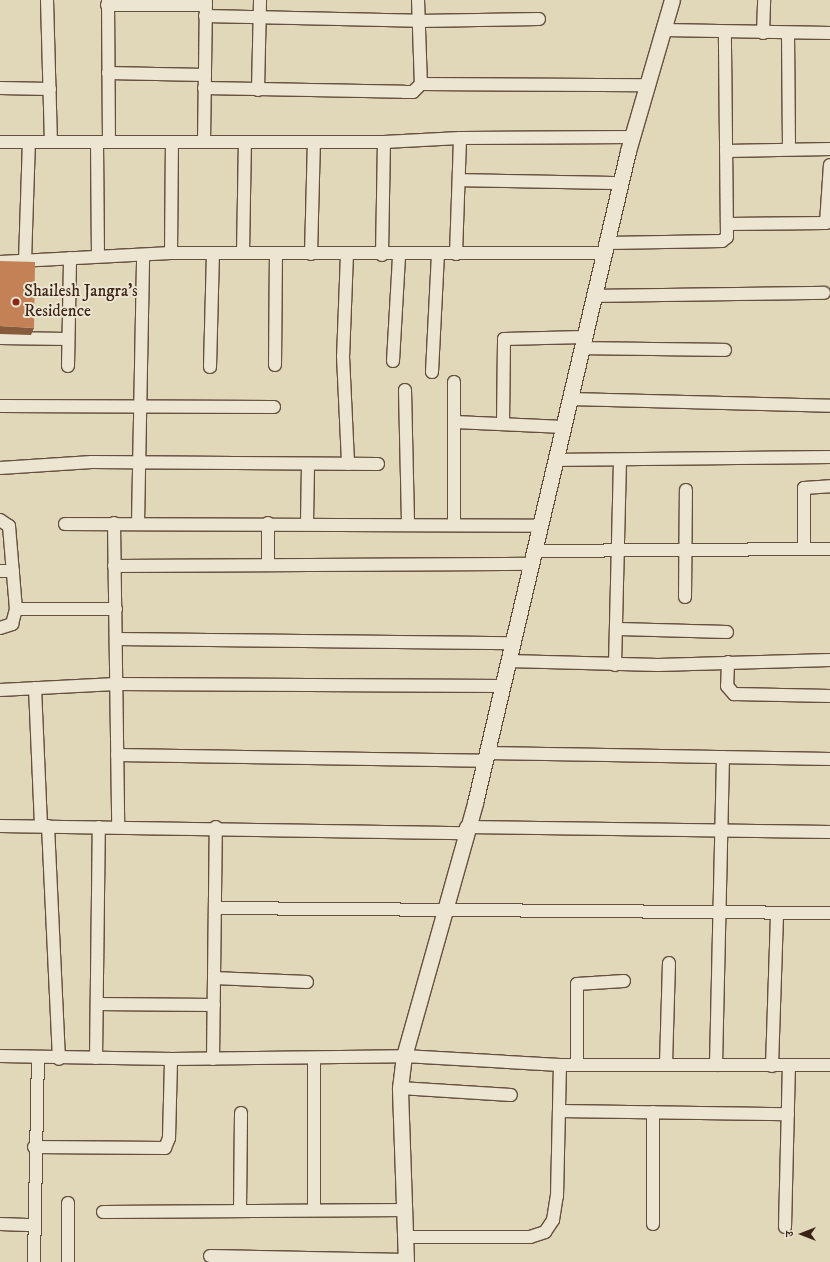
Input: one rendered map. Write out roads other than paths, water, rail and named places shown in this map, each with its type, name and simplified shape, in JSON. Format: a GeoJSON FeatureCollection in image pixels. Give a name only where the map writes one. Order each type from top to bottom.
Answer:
{"type":"FeatureCollection","features":[{"type":"Feature","properties":{"kind":"street"},"geometry":{"type":"LineString","coordinates":[[47,0],[51,142]]}},
{"type":"Feature","properties":{"kind":"street"},"geometry":{"type":"LineString","coordinates":[[258,90],[260,0]]}},
{"type":"Feature","properties":{"kind":"street"},"geometry":{"type":"LineString","coordinates":[[418,0],[421,84]]}},
{"type":"Feature","properties":{"kind":"street"},"geometry":{"type":"LineString","coordinates":[[210,1256],[406,1261],[406,1210],[400,1088],[404,1056],[445,912],[508,661],[514,643],[582,343],[595,296],[632,138],[672,0]]}},
{"type":"Feature","properties":{"kind":"street"},"geometry":{"type":"LineString","coordinates":[[763,33],[764,0]]}},
{"type":"Feature","properties":{"kind":"street"},"geometry":{"type":"LineString","coordinates":[[98,256],[103,142],[108,74],[107,2],[206,7],[260,19],[418,21],[539,19]]}},
{"type":"Feature","properties":{"kind":"street"},"geometry":{"type":"LineString","coordinates":[[204,142],[206,7]]}},
{"type":"Feature","properties":{"kind":"street"},"geometry":{"type":"LineString","coordinates":[[664,30],[763,33],[830,33]]}},
{"type":"Feature","properties":{"kind":"street"},"geometry":{"type":"LineString","coordinates":[[0,262],[171,253],[276,253],[399,256],[606,248],[722,241],[727,237],[725,32]]}},
{"type":"Feature","properties":{"kind":"street"},"geometry":{"type":"LineString","coordinates":[[788,33],[789,149]]}},
{"type":"Feature","properties":{"kind":"street"},"geometry":{"type":"LineString","coordinates":[[108,74],[204,76]]}},
{"type":"Feature","properties":{"kind":"street"},"geometry":{"type":"LineString","coordinates":[[204,88],[413,92],[421,84],[648,85]]}},
{"type":"Feature","properties":{"kind":"street"},"geometry":{"type":"LineString","coordinates":[[0,88],[50,88]]}},
{"type":"Feature","properties":{"kind":"street"},"geometry":{"type":"LineString","coordinates":[[0,142],[384,142],[460,138],[632,138]]}},
{"type":"Feature","properties":{"kind":"street"},"geometry":{"type":"LineString","coordinates":[[456,254],[460,180],[460,138]]}},
{"type":"Feature","properties":{"kind":"street"},"geometry":{"type":"LineString","coordinates":[[26,261],[29,142]]}},
{"type":"Feature","properties":{"kind":"street"},"geometry":{"type":"LineString","coordinates":[[171,253],[172,142]]}},
{"type":"Feature","properties":{"kind":"street"},"geometry":{"type":"LineString","coordinates":[[243,253],[245,142]]}},
{"type":"Feature","properties":{"kind":"street"},"geometry":{"type":"LineString","coordinates":[[311,254],[314,142]]}},
{"type":"Feature","properties":{"kind":"street"},"geometry":{"type":"LineString","coordinates":[[382,255],[384,142]]}},
{"type":"Feature","properties":{"kind":"street"},"geometry":{"type":"LineString","coordinates":[[726,152],[830,149]]}},
{"type":"Feature","properties":{"kind":"street"},"geometry":{"type":"LineString","coordinates":[[727,224],[826,223],[830,165]]}},
{"type":"Feature","properties":{"kind":"street"},"geometry":{"type":"LineString","coordinates":[[460,180],[621,183]]}},
{"type":"Feature","properties":{"kind":"street"},"geometry":{"type":"LineString","coordinates":[[275,365],[276,253]]}},
{"type":"Feature","properties":{"kind":"street"},"geometry":{"type":"LineString","coordinates":[[210,367],[213,254]]}},
{"type":"Feature","properties":{"kind":"street"},"geometry":{"type":"LineString","coordinates":[[347,254],[343,356],[348,464]]}},
{"type":"Feature","properties":{"kind":"street"},"geometry":{"type":"LineString","coordinates":[[432,372],[438,254]]}},
{"type":"Feature","properties":{"kind":"street"},"geometry":{"type":"LineString","coordinates":[[138,523],[142,255]]}},
{"type":"Feature","properties":{"kind":"street"},"geometry":{"type":"LineString","coordinates":[[394,360],[399,256]]}},
{"type":"Feature","properties":{"kind":"street"},"geometry":{"type":"LineString","coordinates":[[68,366],[70,258]]}},
{"type":"Feature","properties":{"kind":"street"},"geometry":{"type":"LineString","coordinates":[[595,296],[824,293]]}},
{"type":"Feature","properties":{"kind":"street"},"geometry":{"type":"LineString","coordinates":[[0,338],[68,339]]}},
{"type":"Feature","properties":{"kind":"street"},"geometry":{"type":"LineString","coordinates":[[502,424],[504,339],[725,350]]}},
{"type":"Feature","properties":{"kind":"street"},"geometry":{"type":"LineString","coordinates":[[454,382],[454,525]]}},
{"type":"Feature","properties":{"kind":"street"},"geometry":{"type":"LineString","coordinates":[[405,390],[408,524]]}},
{"type":"Feature","properties":{"kind":"street"},"geometry":{"type":"LineString","coordinates":[[570,399],[830,406]]}},
{"type":"Feature","properties":{"kind":"street"},"geometry":{"type":"LineString","coordinates":[[0,406],[274,407]]}},
{"type":"Feature","properties":{"kind":"street"},"geometry":{"type":"LineString","coordinates":[[454,422],[564,427]]}},
{"type":"Feature","properties":{"kind":"street"},"geometry":{"type":"LineString","coordinates":[[555,460],[830,457]]}},
{"type":"Feature","properties":{"kind":"street"},"geometry":{"type":"LineString","coordinates":[[615,665],[620,460]]}},
{"type":"Feature","properties":{"kind":"street"},"geometry":{"type":"LineString","coordinates":[[0,468],[138,463],[378,464]]}},
{"type":"Feature","properties":{"kind":"street"},"geometry":{"type":"LineString","coordinates":[[307,523],[308,464]]}},
{"type":"Feature","properties":{"kind":"street"},"geometry":{"type":"LineString","coordinates":[[804,549],[804,488],[830,486]]}},
{"type":"Feature","properties":{"kind":"street"},"geometry":{"type":"LineString","coordinates":[[685,597],[686,490]]}},
{"type":"Feature","properties":{"kind":"street"},"geometry":{"type":"LineString","coordinates":[[0,520],[9,526],[16,610],[12,624],[0,628]]}},
{"type":"Feature","properties":{"kind":"street"},"geometry":{"type":"LineString","coordinates":[[114,523],[118,827]]}},
{"type":"Feature","properties":{"kind":"street"},"geometry":{"type":"LineString","coordinates":[[268,523],[268,565]]}},
{"type":"Feature","properties":{"kind":"street"},"geometry":{"type":"LineString","coordinates":[[65,524],[307,523],[540,526]]}},
{"type":"Feature","properties":{"kind":"street"},"geometry":{"type":"LineString","coordinates":[[114,566],[268,565],[533,558],[619,549],[830,548]]}},
{"type":"Feature","properties":{"kind":"street"},"geometry":{"type":"LineString","coordinates":[[0,572],[13,571]]}},
{"type":"Feature","properties":{"kind":"street"},"geometry":{"type":"LineString","coordinates":[[16,610],[116,610]]}},
{"type":"Feature","properties":{"kind":"street"},"geometry":{"type":"LineString","coordinates":[[617,629],[726,632]]}},
{"type":"Feature","properties":{"kind":"street"},"geometry":{"type":"LineString","coordinates":[[116,639],[514,643]]}},
{"type":"Feature","properties":{"kind":"street"},"geometry":{"type":"LineString","coordinates":[[508,661],[615,665],[830,660]]}},
{"type":"Feature","properties":{"kind":"street"},"geometry":{"type":"LineString","coordinates":[[728,662],[728,686],[734,694],[830,696]]}},
{"type":"Feature","properties":{"kind":"street"},"geometry":{"type":"LineString","coordinates":[[0,690],[116,684],[502,686]]}},
{"type":"Feature","properties":{"kind":"street"},"geometry":{"type":"LineString","coordinates":[[35,688],[59,1059]]}},
{"type":"Feature","properties":{"kind":"street"},"geometry":{"type":"LineString","coordinates":[[118,755],[723,757],[830,759]]}},
{"type":"Feature","properties":{"kind":"street"},"geometry":{"type":"LineString","coordinates":[[716,1065],[721,914],[723,757]]}},
{"type":"Feature","properties":{"kind":"street"},"geometry":{"type":"LineString","coordinates":[[0,826],[466,830],[722,830],[830,832]]}},
{"type":"Feature","properties":{"kind":"street"},"geometry":{"type":"LineString","coordinates":[[96,1058],[99,827]]}},
{"type":"Feature","properties":{"kind":"street"},"geometry":{"type":"LineString","coordinates":[[214,1059],[216,827]]}},
{"type":"Feature","properties":{"kind":"street"},"geometry":{"type":"LineString","coordinates":[[216,908],[445,912],[721,914],[830,913]]}},
{"type":"Feature","properties":{"kind":"street"},"geometry":{"type":"LineString","coordinates":[[772,1066],[777,913]]}},
{"type":"Feature","properties":{"kind":"street"},"geometry":{"type":"LineString","coordinates":[[666,1064],[669,962]]}},
{"type":"Feature","properties":{"kind":"street"},"geometry":{"type":"LineString","coordinates":[[214,978],[307,982]]}},
{"type":"Feature","properties":{"kind":"street"},"geometry":{"type":"LineString","coordinates":[[577,1065],[577,984],[624,981]]}},
{"type":"Feature","properties":{"kind":"street"},"geometry":{"type":"LineString","coordinates":[[97,1004],[214,1005]]}},
{"type":"Feature","properties":{"kind":"street"},"geometry":{"type":"LineString","coordinates":[[0,1056],[59,1059],[314,1059],[404,1056],[560,1065],[830,1065]]}},
{"type":"Feature","properties":{"kind":"street"},"geometry":{"type":"LineString","coordinates":[[34,1262],[34,1147],[38,1057]]}},
{"type":"Feature","properties":{"kind":"street"},"geometry":{"type":"LineString","coordinates":[[34,1147],[165,1148],[169,1138],[171,1059]]}},
{"type":"Feature","properties":{"kind":"street"},"geometry":{"type":"LineString","coordinates":[[314,1059],[314,1210]]}},
{"type":"Feature","properties":{"kind":"street"},"geometry":{"type":"LineString","coordinates":[[406,1237],[530,1237],[545,1232],[553,1220],[557,1196],[560,1065]]}},
{"type":"Feature","properties":{"kind":"street"},"geometry":{"type":"LineString","coordinates":[[785,1227],[789,1066]]}},
{"type":"Feature","properties":{"kind":"street"},"geometry":{"type":"LineString","coordinates":[[400,1088],[511,1094]]}},
{"type":"Feature","properties":{"kind":"street"},"geometry":{"type":"LineString","coordinates":[[559,1111],[788,1114]]}},
{"type":"Feature","properties":{"kind":"street"},"geometry":{"type":"LineString","coordinates":[[653,1112],[653,1224]]}},
{"type":"Feature","properties":{"kind":"street"},"geometry":{"type":"LineString","coordinates":[[240,1210],[241,1113]]}},
{"type":"Feature","properties":{"kind":"street"},"geometry":{"type":"LineString","coordinates":[[68,1203],[68,1262]]}},
{"type":"Feature","properties":{"kind":"street"},"geometry":{"type":"LineString","coordinates":[[103,1212],[406,1210]]}},
{"type":"Feature","properties":{"kind":"street"},"geometry":{"type":"LineString","coordinates":[[0,1224],[34,1226]]}},
{"type":"Feature","properties":{"kind":"place","name":"Shailesh Jangra's Residence"},"geometry":{"type":"Point","coordinates":[16,302]}}]}
